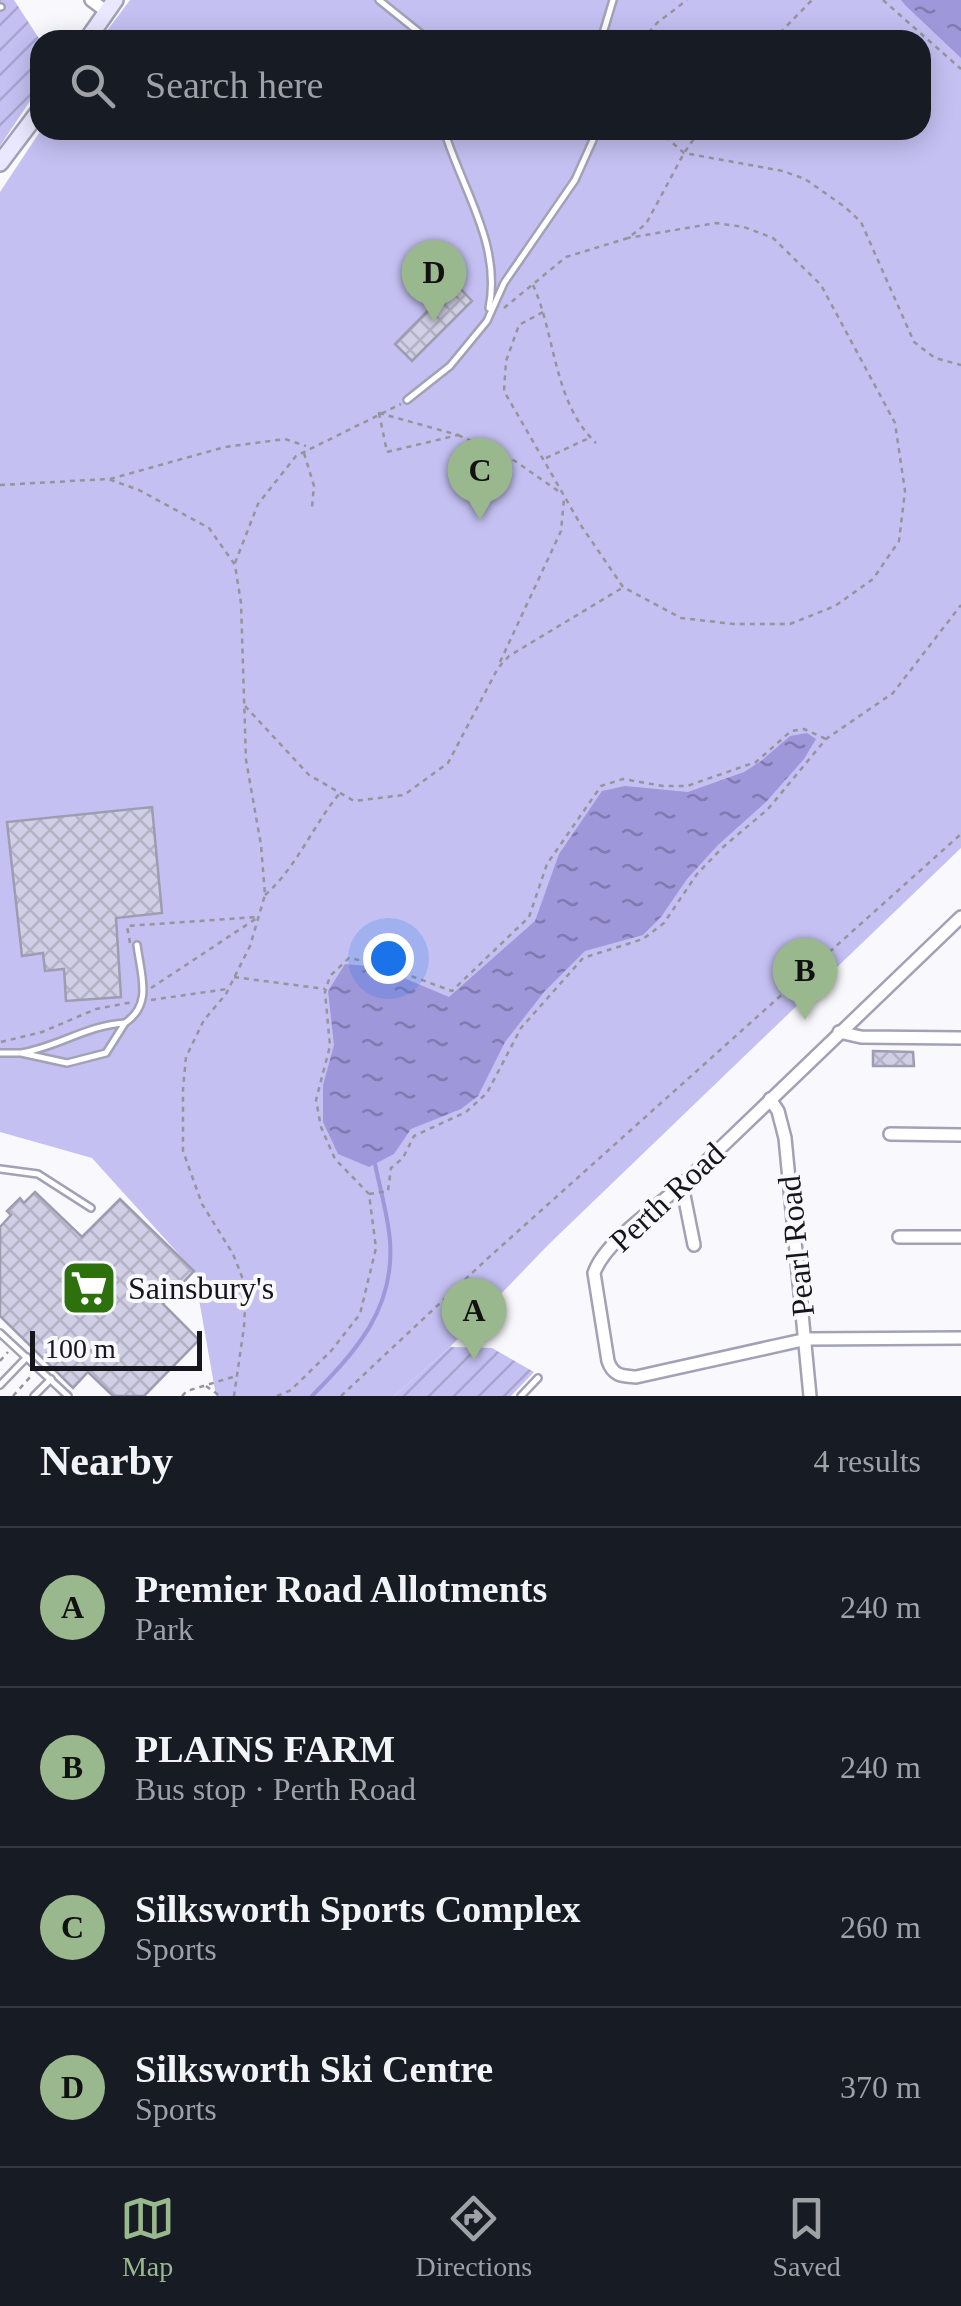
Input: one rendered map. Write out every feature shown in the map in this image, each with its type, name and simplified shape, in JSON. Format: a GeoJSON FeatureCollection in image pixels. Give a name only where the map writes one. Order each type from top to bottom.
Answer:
{"type":"FeatureCollection","features":[{"type":"Feature","properties":{"kind":"street"},"geometry":{"type":"LineString","coordinates":[[91,0],[111,6],[94,30]]}},
{"type":"Feature","properties":{"kind":"street"},"geometry":{"type":"LineString","coordinates":[[0,163],[30,123]]}},
{"type":"Feature","properties":{"kind":"street","name":"Perth Road"},"geometry":{"type":"LineString","coordinates":[[806,1339],[636,1377],[620,1376],[611,1370],[594,1272],[598,1262],[961,917]]}},
{"type":"Feature","properties":{"kind":"street"},"geometry":{"type":"LineString","coordinates":[[840,1032],[862,1037],[961,1038]]}},
{"type":"Feature","properties":{"kind":"street","name":"Pearl Road"},"geometry":{"type":"LineString","coordinates":[[770,1098],[778,1111],[784,1138],[810,1396]]}},
{"type":"Feature","properties":{"kind":"street"},"geometry":{"type":"LineString","coordinates":[[890,1134],[961,1135]]}},
{"type":"Feature","properties":{"kind":"street"},"geometry":{"type":"LineString","coordinates":[[682,1185],[694,1245]]}},
{"type":"Feature","properties":{"kind":"street"},"geometry":{"type":"LineString","coordinates":[[899,1238],[961,1237]]}},
{"type":"Feature","properties":{"kind":"street"},"geometry":{"type":"LineString","coordinates":[[806,1339],[961,1338]]}},
{"type":"Feature","properties":{"kind":"lane"},"geometry":{"type":"LineString","coordinates":[[379,0],[416,30]]}},
{"type":"Feature","properties":{"kind":"lane"},"geometry":{"type":"LineString","coordinates":[[604,30],[614,0]]}},
{"type":"Feature","properties":{"kind":"lane"},"geometry":{"type":"LineString","coordinates":[[448,140],[488,242],[494,288],[487,321]]}},
{"type":"Feature","properties":{"kind":"lane"},"geometry":{"type":"LineString","coordinates":[[407,400],[450,366],[487,321],[504,284],[575,180],[594,140]]}},
{"type":"Feature","properties":{"kind":"lane"},"geometry":{"type":"LineString","coordinates":[[21,1053],[67,1063],[106,1053],[125,1024],[138,1014],[143,997],[137,945]]}},
{"type":"Feature","properties":{"kind":"lane"},"geometry":{"type":"LineString","coordinates":[[1,1042],[2,1053],[21,1053],[50,1048],[63,1038],[105,1024],[125,1024]]}},
{"type":"Feature","properties":{"kind":"lane"},"geometry":{"type":"LineString","coordinates":[[0,1168],[38,1174],[91,1208]]}},
{"type":"Feature","properties":{"kind":"lane"},"geometry":{"type":"LineString","coordinates":[[0,1334],[68,1396]]}},
{"type":"Feature","properties":{"kind":"lane"},"geometry":{"type":"LineString","coordinates":[[0,1385],[27,1357]]}},
{"type":"Feature","properties":{"kind":"lane"},"geometry":{"type":"LineString","coordinates":[[521,1396],[538,1378]]}},
{"type":"Feature","properties":{"kind":"lane"},"geometry":{"type":"LineString","coordinates":[[34,1396],[51,1379]]}},
{"type":"Feature","properties":{"kind":"path"},"geometry":{"type":"LineString","coordinates":[[650,30],[687,0]]}},
{"type":"Feature","properties":{"kind":"path"},"geometry":{"type":"LineString","coordinates":[[783,30],[812,0]]}},
{"type":"Feature","properties":{"kind":"path"},"geometry":{"type":"LineString","coordinates":[[883,0],[916,30]]}},
{"type":"Feature","properties":{"kind":"path"},"geometry":{"type":"LineString","coordinates":[[931,43],[961,70]]}},
{"type":"Feature","properties":{"kind":"path"},"geometry":{"type":"LineString","coordinates":[[669,140],[684,153],[783,171],[805,180],[846,207],[861,222],[914,342],[935,358],[961,365]]}},
{"type":"Feature","properties":{"kind":"path"},"geometry":{"type":"LineString","coordinates":[[628,238],[646,224],[693,140]]}},
{"type":"Feature","properties":{"kind":"path"},"geometry":{"type":"LineString","coordinates":[[487,321],[566,257],[628,238],[716,223],[744,227],[774,238],[820,285],[895,423],[906,491],[899,541],[873,579],[835,606],[790,624],[734,624],[681,618],[623,587],[504,390],[506,361],[519,326],[543,312]]}},
{"type":"Feature","properties":{"kind":"path"},"geometry":{"type":"LineString","coordinates":[[533,285],[566,398],[583,431],[596,443]]}},
{"type":"Feature","properties":{"kind":"path"},"geometry":{"type":"LineString","coordinates":[[235,565],[258,504],[303,452],[407,400]]}},
{"type":"Feature","properties":{"kind":"path"},"geometry":{"type":"LineString","coordinates":[[380,413],[458,435],[515,462],[564,494]]}},
{"type":"Feature","properties":{"kind":"path"},"geometry":{"type":"LineString","coordinates":[[380,413],[387,452],[458,435]]}},
{"type":"Feature","properties":{"kind":"path"},"geometry":{"type":"LineString","coordinates":[[544,459],[590,438]]}},
{"type":"Feature","properties":{"kind":"path"},"geometry":{"type":"LineString","coordinates":[[0,485],[108,479],[225,447],[284,439],[309,447]]}},
{"type":"Feature","properties":{"kind":"path"},"geometry":{"type":"LineString","coordinates":[[303,452],[314,486],[312,508]]}},
{"type":"Feature","properties":{"kind":"path"},"geometry":{"type":"LineString","coordinates":[[108,479],[139,490],[209,528],[235,565],[246,760],[261,845],[265,896],[250,946],[228,989],[204,1020],[186,1058],[183,1151],[202,1204],[233,1254],[246,1287],[234,1396]]}},
{"type":"Feature","properties":{"kind":"path"},"geometry":{"type":"LineString","coordinates":[[244,704],[309,775],[354,801],[404,795],[448,763],[562,531],[564,494]]}},
{"type":"Feature","properties":{"kind":"path"},"geometry":{"type":"LineString","coordinates":[[498,668],[509,656],[623,587]]}},
{"type":"Feature","properties":{"kind":"path"},"geometry":{"type":"LineString","coordinates":[[372,1194],[386,1191],[391,1168],[402,1158],[414,1136],[466,1112],[487,1093],[521,1028],[583,958],[643,939],[664,922],[697,874],[768,809],[826,739],[892,693],[961,605]]}},
{"type":"Feature","properties":{"kind":"path"},"geometry":{"type":"LineString","coordinates":[[278,1396],[291,1390],[332,1351],[360,1314],[376,1248],[372,1194],[335,1158],[321,1127],[316,1100],[330,1046],[326,989],[332,973],[349,958],[378,964],[441,990],[456,989],[529,917],[546,864],[602,786],[615,779],[686,786],[756,762],[791,730],[804,729],[826,739]]}},
{"type":"Feature","properties":{"kind":"path"},"geometry":{"type":"LineString","coordinates":[[265,896],[287,876],[318,819],[340,793]]}},
{"type":"Feature","properties":{"kind":"path"},"geometry":{"type":"LineString","coordinates":[[341,1396],[502,1246],[961,834]]}},
{"type":"Feature","properties":{"kind":"path"},"geometry":{"type":"LineString","coordinates":[[137,945],[130,945],[127,926],[258,917]]}},
{"type":"Feature","properties":{"kind":"path"},"geometry":{"type":"LineString","coordinates":[[143,997],[258,917]]}},
{"type":"Feature","properties":{"kind":"path"},"geometry":{"type":"LineString","coordinates":[[234,977],[326,989]]}},
{"type":"Feature","properties":{"kind":"path"},"geometry":{"type":"LineString","coordinates":[[1,1042],[42,1032],[96,1008],[143,997],[228,989]]}},
{"type":"Feature","properties":{"kind":"path"},"geometry":{"type":"LineString","coordinates":[[13,1396],[39,1368]]}},
{"type":"Feature","properties":{"kind":"path"},"geometry":{"type":"LineString","coordinates":[[182,1396],[187,1390],[237,1376]]}},
{"type":"Feature","properties":{"kind":"path"},"geometry":{"type":"LineString","coordinates":[[205,1385],[220,1396]]}},
{"type":"Feature","properties":{"kind":"shaded area"},"geometry":{"type":"Polygon","coordinates":[[[0,0],[14,0],[34,30],[30,30],[30,101],[0,146],[0,0]]]}},
{"type":"Feature","properties":{"kind":"shaded area"},"geometry":{"type":"Polygon","coordinates":[[[130,0],[961,0],[961,848],[548,1245],[450,1347],[394,1396],[216,1396],[194,1271],[92,1158],[0,1132],[0,192],[34,140],[931,140],[931,30],[108,30],[130,0]]]}},
{"type":"Feature","properties":{"kind":"shaded area"},"geometry":{"type":"Polygon","coordinates":[[[450,1347],[492,1348],[534,1372],[511,1396],[394,1396],[450,1347]]]}},
{"type":"Feature","properties":{"kind":"water"},"geometry":{"type":"Polygon","coordinates":[[[901,0],[961,0],[961,58],[905,5],[901,0]]]}},
{"type":"Feature","properties":{"kind":"water"},"geometry":{"type":"Polygon","coordinates":[[[807,733],[816,739],[804,759],[766,802],[718,845],[643,935],[585,951],[544,992],[505,1042],[478,1096],[461,1109],[411,1129],[394,1154],[369,1167],[338,1154],[323,1122],[323,1085],[334,1045],[328,991],[345,964],[378,967],[449,997],[535,921],[559,854],[602,791],[625,786],[688,792],[744,772],[790,736],[807,733]]]}},
{"type":"Feature","properties":{"kind":"building"},"geometry":{"type":"Polygon","coordinates":[[[455,283],[472,301],[412,361],[395,344],[455,283]]]}},
{"type":"Feature","properties":{"kind":"building"},"geometry":{"type":"Polygon","coordinates":[[[152,807],[162,913],[116,918],[121,997],[66,1001],[64,969],[45,971],[43,953],[22,956],[7,822],[152,807]]]}},
{"type":"Feature","properties":{"kind":"building"},"geometry":{"type":"Polygon","coordinates":[[[873,1051],[913,1052],[914,1066],[873,1066],[873,1051]]]}},
{"type":"Feature","properties":{"kind":"building","name":"Sainsbury's"},"geometry":{"type":"Polygon","coordinates":[[[35,1192],[82,1237],[120,1199],[194,1271],[163,1304],[199,1340],[144,1396],[113,1396],[88,1372],[73,1388],[0,1316],[0,1227],[11,1215],[7,1211],[20,1198],[24,1203],[35,1192]]]}},
{"type":"Feature","properties":{"kind":"waterway"},"geometry":{"type":"LineString","coordinates":[[312,1396],[357,1345],[386,1288],[390,1241],[375,1164]]}},
{"type":"Feature","properties":{"kind":"place","name":"Silksworth Ski Centre"},"geometry":{"type":"Point","coordinates":[434,322]}},
{"type":"Feature","properties":{"kind":"place","name":"Silksworth Sports Complex"},"geometry":{"type":"Point","coordinates":[480,520]}},
{"type":"Feature","properties":{"kind":"place","name":"PLAINS FARM"},"geometry":{"type":"Point","coordinates":[805,1020]}},
{"type":"Feature","properties":{"kind":"place","name":"Sainsbury's"},"geometry":{"type":"Point","coordinates":[89,1288]}},
{"type":"Feature","properties":{"kind":"place","name":"Premier Road Allotments"},"geometry":{"type":"Point","coordinates":[474,1360]}}]}
